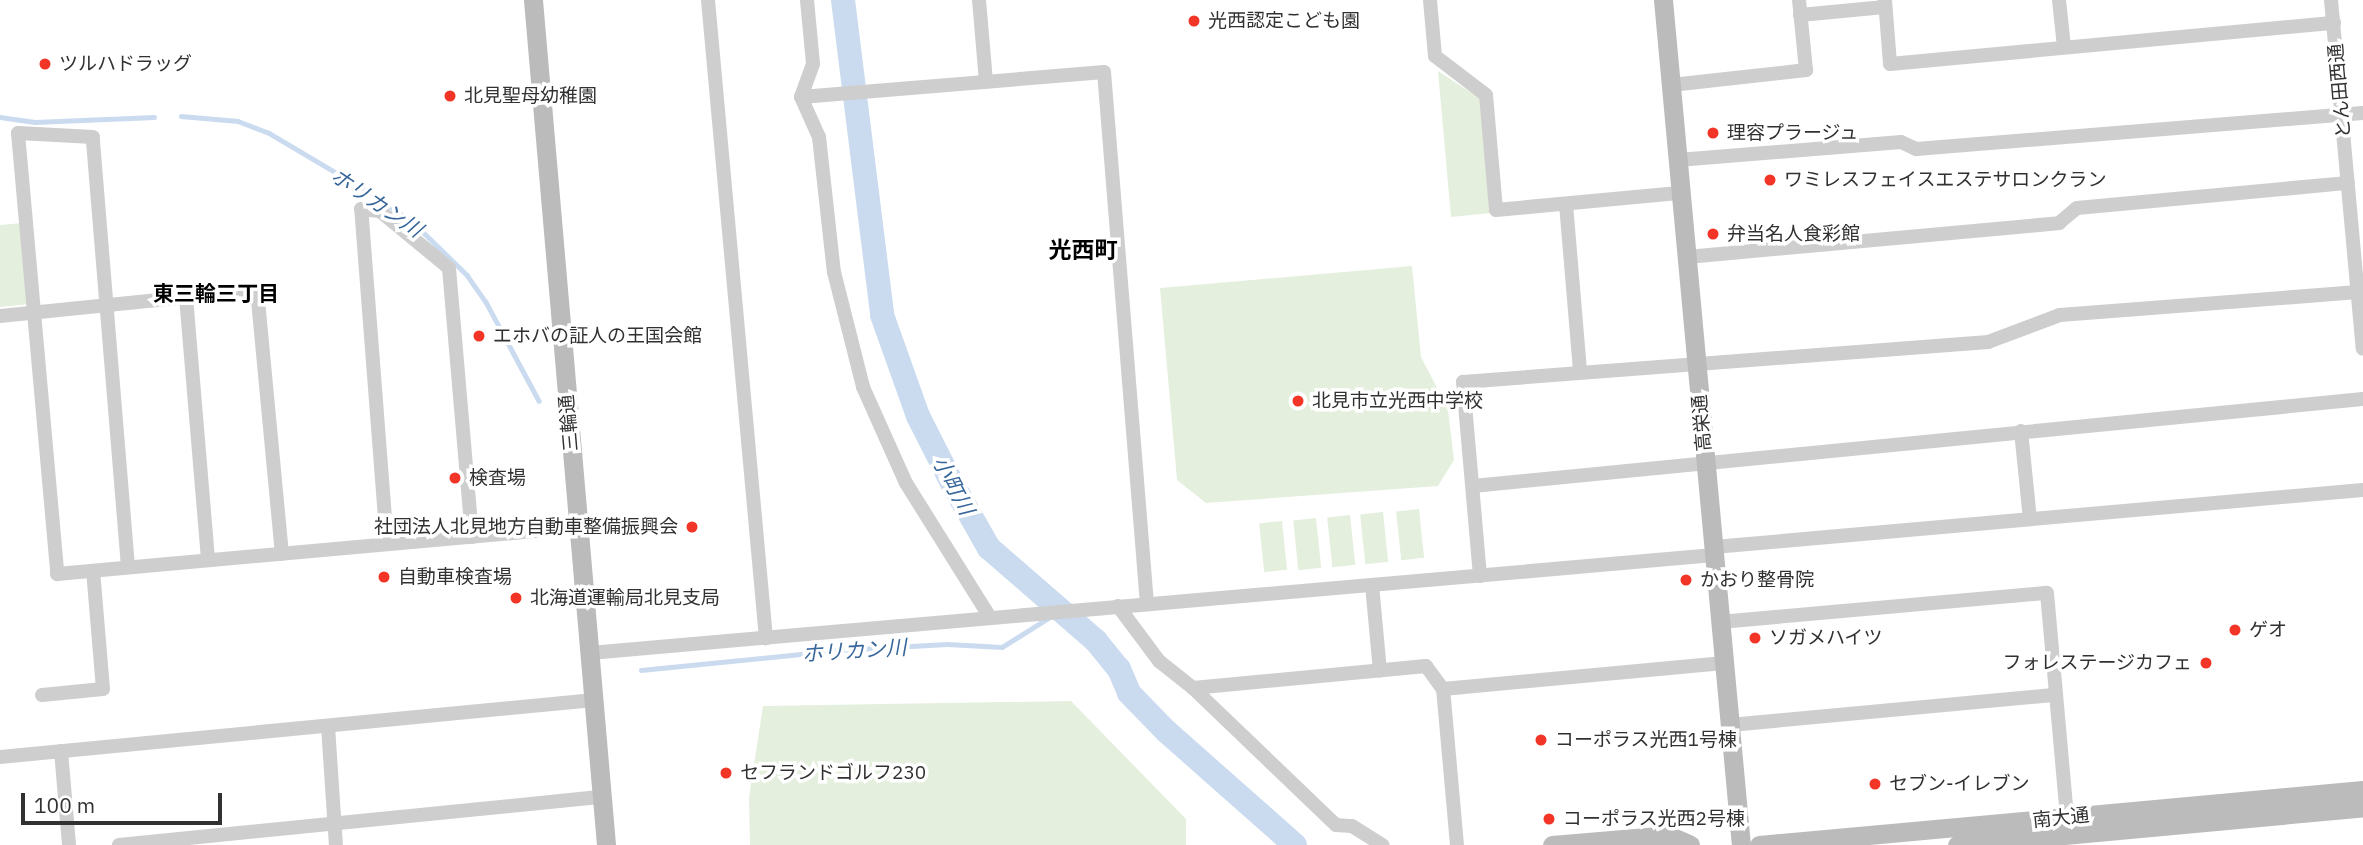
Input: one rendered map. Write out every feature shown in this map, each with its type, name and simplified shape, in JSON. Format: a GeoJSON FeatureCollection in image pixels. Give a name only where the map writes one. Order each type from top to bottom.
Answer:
{"type":"FeatureCollection","features":[{"type":"Feature","properties":{"kind":"street","name":"三輪通"},"geometry":{"type":"LineString","coordinates":[[533,0],[606,845]]}},
{"type":"Feature","properties":{"kind":"street"},"geometry":{"type":"LineString","coordinates":[[708,0],[766,638]]}},
{"type":"Feature","properties":{"kind":"street"},"geometry":{"type":"LineString","coordinates":[[807,0],[813,64],[801,97],[818,136],[834,272],[863,387],[906,483],[989,616]]}},
{"type":"Feature","properties":{"kind":"street"},"geometry":{"type":"LineString","coordinates":[[979,0],[986,82]]}},
{"type":"Feature","properties":{"kind":"street"},"geometry":{"type":"LineString","coordinates":[[1430,0],[1435,56],[1486,95],[1496,210],[1681,193]]}},
{"type":"Feature","properties":{"kind":"street","name":"高栄通"},"geometry":{"type":"LineString","coordinates":[[1663,0],[1741,845]]}},
{"type":"Feature","properties":{"kind":"street"},"geometry":{"type":"LineString","coordinates":[[1671,85],[1806,70],[1799,0]]}},
{"type":"Feature","properties":{"kind":"street"},"geometry":{"type":"LineString","coordinates":[[2060,0],[2064,47]]}},
{"type":"Feature","properties":{"kind":"street","name":"とん田西通"},"geometry":{"type":"LineString","coordinates":[[2332,0],[2363,349]]}},
{"type":"Feature","properties":{"kind":"street"},"geometry":{"type":"LineString","coordinates":[[1800,15],[1885,3],[1890,64],[2333,23]]}},
{"type":"Feature","properties":{"kind":"street"},"geometry":{"type":"LineString","coordinates":[[801,97],[1104,72],[1147,604]]}},
{"type":"Feature","properties":{"kind":"street"},"geometry":{"type":"LineString","coordinates":[[1678,160],[1901,142],[1916,149],[2363,113]]}},
{"type":"Feature","properties":{"kind":"street"},"geometry":{"type":"LineString","coordinates":[[128,567],[93,136],[19,132],[57,574],[578,527]]}},
{"type":"Feature","properties":{"kind":"street"},"geometry":{"type":"LineString","coordinates":[[1687,257],[2059,223],[2077,208],[2348,183]]}},
{"type":"Feature","properties":{"kind":"street"},"geometry":{"type":"LineString","coordinates":[[1566,204],[1580,372]]}},
{"type":"Feature","properties":{"kind":"street"},"geometry":{"type":"LineString","coordinates":[[387,544],[361,209],[380,211],[449,268],[472,537]]}},
{"type":"Feature","properties":{"kind":"street"},"geometry":{"type":"LineString","coordinates":[[1480,576],[1463,382],[1988,342],[2060,315],[2359,288]]}},
{"type":"Feature","properties":{"kind":"street"},"geometry":{"type":"LineString","coordinates":[[0,316],[257,290],[282,554]]}},
{"type":"Feature","properties":{"kind":"street"},"geometry":{"type":"LineString","coordinates":[[186,297],[208,560]]}},
{"type":"Feature","properties":{"kind":"street"},"geometry":{"type":"LineString","coordinates":[[1473,486],[2363,399]]}},
{"type":"Feature","properties":{"kind":"street"},"geometry":{"type":"LineString","coordinates":[[2021,431],[2030,519]]}},
{"type":"Feature","properties":{"kind":"street"},"geometry":{"type":"LineString","coordinates":[[590,653],[1005,614],[1480,576],[2030,519],[2363,490]]}},
{"type":"Feature","properties":{"kind":"street"},"geometry":{"type":"LineString","coordinates":[[42,695],[103,689],[93,571]]}},
{"type":"Feature","properties":{"kind":"street"},"geometry":{"type":"LineString","coordinates":[[1372,585],[1380,671]]}},
{"type":"Feature","properties":{"kind":"street"},"geometry":{"type":"LineString","coordinates":[[1720,622],[2048,593],[2067,817]]}},
{"type":"Feature","properties":{"kind":"street"},"geometry":{"type":"LineString","coordinates":[[1112,606],[1159,661],[1193,688],[1336,825],[1352,826],[1382,845]]}},
{"type":"Feature","properties":{"kind":"street"},"geometry":{"type":"LineString","coordinates":[[1443,689],[1724,663]]}},
{"type":"Feature","properties":{"kind":"street"},"geometry":{"type":"LineString","coordinates":[[1193,688],[1426,666],[1443,689],[1457,845]]}},
{"type":"Feature","properties":{"kind":"street"},"geometry":{"type":"LineString","coordinates":[[1730,725],[2056,695]]}},
{"type":"Feature","properties":{"kind":"street"},"geometry":{"type":"LineString","coordinates":[[0,757],[594,700]]}},
{"type":"Feature","properties":{"kind":"street"},"geometry":{"type":"LineString","coordinates":[[328,726],[336,845]]}},
{"type":"Feature","properties":{"kind":"street"},"geometry":{"type":"LineString","coordinates":[[61,751],[68,845]]}},
{"type":"Feature","properties":{"kind":"street","name":"南大通"},"geometry":{"type":"LineString","coordinates":[[1957,845],[1998,837],[2067,817],[2363,790]]}},
{"type":"Feature","properties":{"kind":"street"},"geometry":{"type":"LineString","coordinates":[[119,845],[602,797]]}},
{"type":"Feature","properties":{"kind":"street","name":"南大通"},"geometry":{"type":"LineString","coordinates":[[1759,845],[1998,837],[2363,807]]}},
{"type":"Feature","properties":{"kind":"street"},"geometry":{"type":"LineString","coordinates":[[1552,845],[1668,835],[1690,845]]}},
{"type":"Feature","properties":{"kind":"green space"},"geometry":{"type":"Polygon","coordinates":[[[1438,71],[1481,99],[1492,213],[1451,217],[1438,71]]]}},
{"type":"Feature","properties":{"kind":"green space"},"geometry":{"type":"Polygon","coordinates":[[[22,223],[30,304],[0,307],[0,225],[22,223]]]}},
{"type":"Feature","properties":{"kind":"green space"},"geometry":{"type":"Polygon","coordinates":[[[1412,266],[1421,357],[1448,409],[1454,460],[1438,486],[1206,503],[1177,480],[1160,288],[1412,266]]]}},
{"type":"Feature","properties":{"kind":"green space"},"geometry":{"type":"Polygon","coordinates":[[[1419,509],[1424,558],[1401,560],[1396,511],[1419,509]]]}},
{"type":"Feature","properties":{"kind":"green space"},"geometry":{"type":"Polygon","coordinates":[[[1383,512],[1388,562],[1365,564],[1360,514],[1383,512]]]}},
{"type":"Feature","properties":{"kind":"green space"},"geometry":{"type":"Polygon","coordinates":[[[1350,515],[1355,565],[1332,567],[1327,517],[1350,515]]]}},
{"type":"Feature","properties":{"kind":"green space"},"geometry":{"type":"Polygon","coordinates":[[[1316,518],[1321,568],[1298,570],[1293,520],[1316,518]]]}},
{"type":"Feature","properties":{"kind":"green space"},"geometry":{"type":"Polygon","coordinates":[[[1282,521],[1287,570],[1264,572],[1259,523],[1282,521]]]}},
{"type":"Feature","properties":{"kind":"green space"},"geometry":{"type":"Polygon","coordinates":[[[1071,701],[1186,819],[1186,845],[750,845],[749,797],[763,706],[1071,701]]]}},
{"type":"Feature","properties":{"kind":"waterway","name":"小町川"},"geometry":{"type":"LineString","coordinates":[[843,0],[882,315],[918,416],[952,483],[989,548],[1096,641],[1119,669],[1129,693],[1166,731],[1295,845]]}},
{"type":"Feature","properties":{"kind":"waterway","name":"ホリカン川"},"geometry":{"type":"LineString","coordinates":[[181,116],[238,121],[269,133],[379,198],[418,227],[467,275],[486,302],[539,401]]}},
{"type":"Feature","properties":{"kind":"waterway","name":"ホリカン川"},"geometry":{"type":"LineString","coordinates":[[0,117],[35,122],[154,117]]}},
{"type":"Feature","properties":{"kind":"waterway","name":"ホリカン川"},"geometry":{"type":"LineString","coordinates":[[641,670],[840,650],[947,644],[1002,647],[1050,617]]}},
{"type":"Feature","properties":{"kind":"place","name":"光西認定こども園"},"geometry":{"type":"Point","coordinates":[1194,21]}},
{"type":"Feature","properties":{"kind":"place","name":"ツルハドラッグ"},"geometry":{"type":"Point","coordinates":[45,64]}},
{"type":"Feature","properties":{"kind":"place","name":"北見聖母幼稚園"},"geometry":{"type":"Point","coordinates":[450,96]}},
{"type":"Feature","properties":{"kind":"place","name":"理容プラージュ"},"geometry":{"type":"Point","coordinates":[1713,133]}},
{"type":"Feature","properties":{"kind":"place","name":"ワミレスフェイスエステサロンクラン"},"geometry":{"type":"Point","coordinates":[1770,180]}},
{"type":"Feature","properties":{"kind":"place","name":"弁当名人食彩館"},"geometry":{"type":"Point","coordinates":[1713,234]}},
{"type":"Feature","properties":{"kind":"place","name":"エホバの証人の王国会館"},"geometry":{"type":"Point","coordinates":[479,336]}},
{"type":"Feature","properties":{"kind":"place","name":"北見市立光西中学校"},"geometry":{"type":"Point","coordinates":[1298,401]}},
{"type":"Feature","properties":{"kind":"place","name":"検査場"},"geometry":{"type":"Point","coordinates":[455,478]}},
{"type":"Feature","properties":{"kind":"place","name":"社団法人北見地方自動車整備振興会"},"geometry":{"type":"Point","coordinates":[692,527]}},
{"type":"Feature","properties":{"kind":"place","name":"自動車検査場"},"geometry":{"type":"Point","coordinates":[384,577]}},
{"type":"Feature","properties":{"kind":"place","name":"かおり整骨院"},"geometry":{"type":"Point","coordinates":[1686,580]}},
{"type":"Feature","properties":{"kind":"place","name":"北海道運輸局北見支局"},"geometry":{"type":"Point","coordinates":[516,598]}},
{"type":"Feature","properties":{"kind":"place","name":"ゲオ"},"geometry":{"type":"Point","coordinates":[2235,630]}},
{"type":"Feature","properties":{"kind":"place","name":"ソガメハイツ"},"geometry":{"type":"Point","coordinates":[1755,638]}},
{"type":"Feature","properties":{"kind":"place","name":"フォレステージカフェ"},"geometry":{"type":"Point","coordinates":[2206,663]}},
{"type":"Feature","properties":{"kind":"place","name":"コーポラス光西1号棟"},"geometry":{"type":"Point","coordinates":[1541,740]}},
{"type":"Feature","properties":{"kind":"place","name":"セフランドゴルフ230"},"geometry":{"type":"Point","coordinates":[726,773]}},
{"type":"Feature","properties":{"kind":"place","name":"セブン-イレブン"},"geometry":{"type":"Point","coordinates":[1875,784]}},
{"type":"Feature","properties":{"kind":"place","name":"コーポラス光西2号棟"},"geometry":{"type":"Point","coordinates":[1549,819]}},
{"type":"Feature","properties":{"kind":"district","name":"光西町"},"geometry":{"type":"Point","coordinates":[1083,249]}},
{"type":"Feature","properties":{"kind":"district","name":"東三輪三丁目"},"geometry":{"type":"Point","coordinates":[216,293]}}]}
